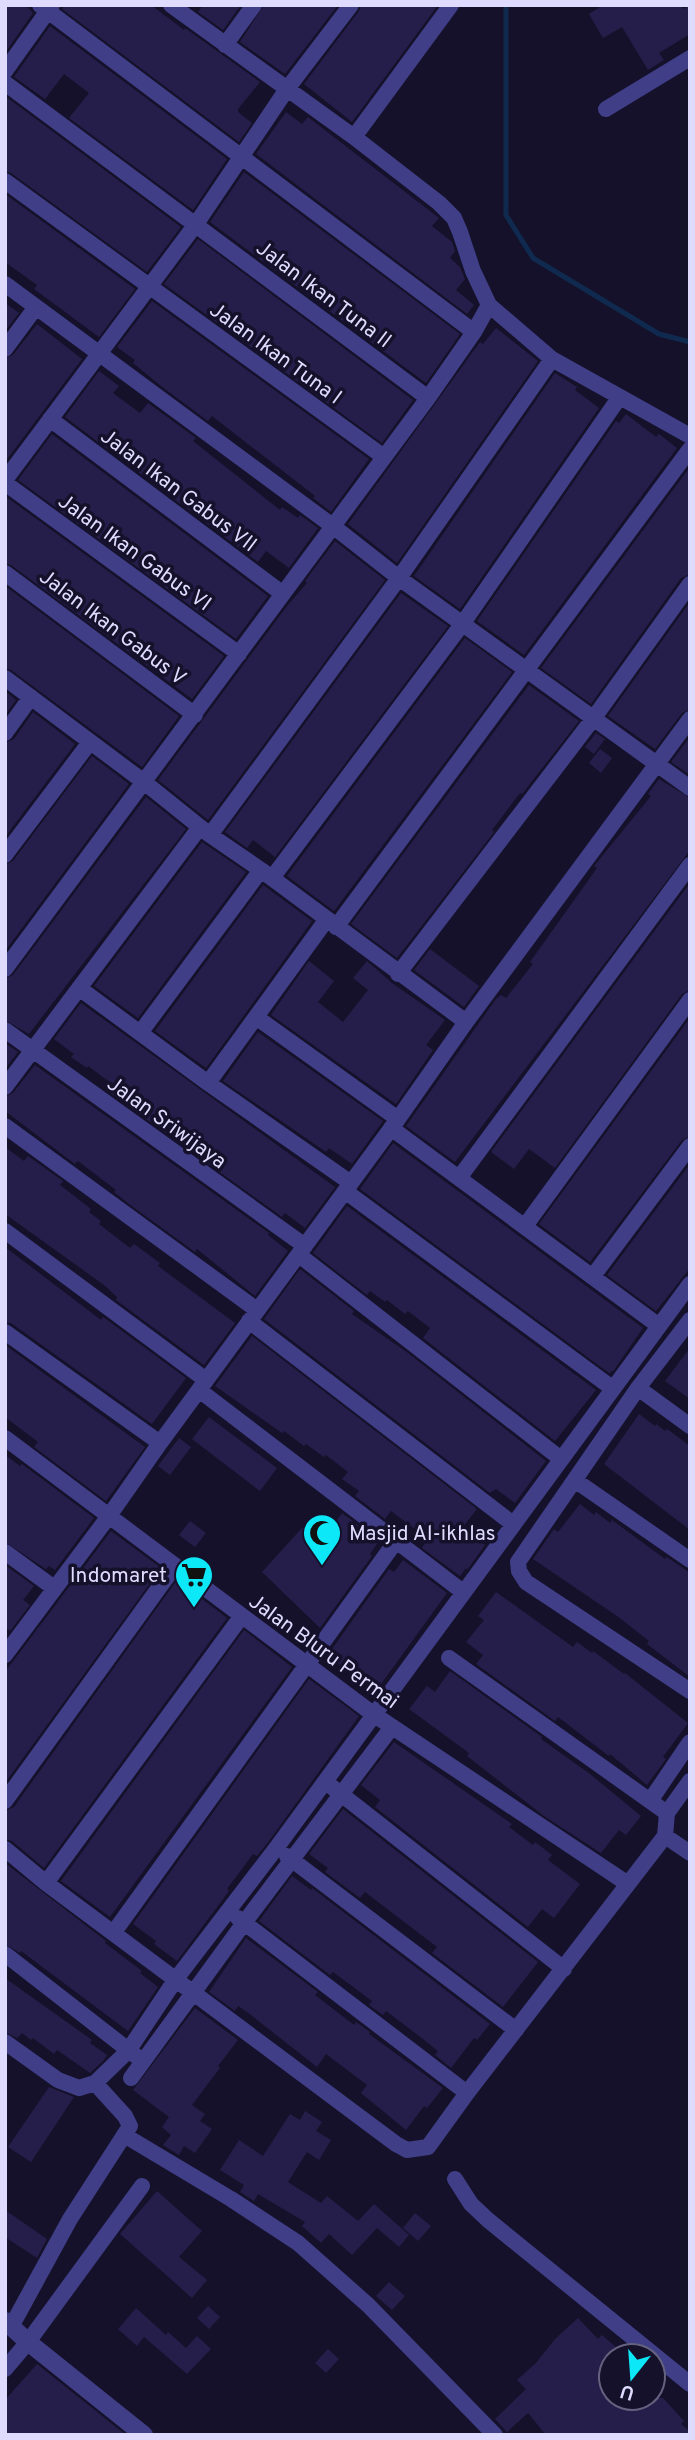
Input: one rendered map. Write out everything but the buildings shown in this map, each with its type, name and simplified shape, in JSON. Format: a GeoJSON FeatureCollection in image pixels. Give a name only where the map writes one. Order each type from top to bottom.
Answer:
{"type":"FeatureCollection","features":[{"type":"Feature","properties":{"kind":"street"},"geometry":{"type":"LineString","coordinates":[[171,5],[354,137],[439,203],[453,218],[489,305],[552,359],[690,436]]}},
{"type":"Feature","properties":{"kind":"street"},"geometry":{"type":"LineString","coordinates":[[225,45],[254,5]]}},
{"type":"Feature","properties":{"kind":"street"},"geometry":{"type":"LineString","coordinates":[[5,481],[99,354],[146,284],[196,224],[287,89],[351,5]]}},
{"type":"Feature","properties":{"kind":"street"},"geometry":{"type":"LineString","coordinates":[[354,137],[451,5]]}},
{"type":"Feature","properties":{"kind":"street"},"geometry":{"type":"LineString","coordinates":[[5,71],[47,7],[474,332]]}},
{"type":"Feature","properties":{"kind":"street"},"geometry":{"type":"LineString","coordinates":[[606,109],[690,58]]}},
{"type":"Feature","properties":{"kind":"street","name":"Jalan Ikan Tuna II"},"geometry":{"type":"LineString","coordinates":[[5,83],[428,398]]}},
{"type":"Feature","properties":{"kind":"street","name":"Jalan Ikan Tuna I"},"geometry":{"type":"LineString","coordinates":[[5,181],[384,457]]}},
{"type":"Feature","properties":{"kind":"street"},"geometry":{"type":"LineString","coordinates":[[5,284],[399,578],[690,788]]}},
{"type":"Feature","properties":{"kind":"street"},"geometry":{"type":"LineString","coordinates":[[5,969],[334,527],[428,398],[474,332],[489,305]]}},
{"type":"Feature","properties":{"kind":"street"},"geometry":{"type":"LineString","coordinates":[[5,349],[36,307]]}},
{"type":"Feature","properties":{"kind":"street"},"geometry":{"type":"LineString","coordinates":[[5,1087],[399,578],[552,359]]}},
{"type":"Feature","properties":{"kind":"street"},"geometry":{"type":"LineString","coordinates":[[140,1033],[463,623],[619,398]]}},
{"type":"Feature","properties":{"kind":"street","name":"Jalan Ikan Gabus VII"},"geometry":{"type":"LineString","coordinates":[[50,419],[284,594]]}},
{"type":"Feature","properties":{"kind":"street"},"geometry":{"type":"LineString","coordinates":[[208,1083],[256,1017],[527,670],[690,449]]}},
{"type":"Feature","properties":{"kind":"street","name":"Jalan Ikan Gabus VI"},"geometry":{"type":"LineString","coordinates":[[5,481],[239,654]]}},
{"type":"Feature","properties":{"kind":"street","name":"Jalan Ikan Gabus V"},"geometry":{"type":"LineString","coordinates":[[5,573],[195,715]]}},
{"type":"Feature","properties":{"kind":"street"},"geometry":{"type":"LineString","coordinates":[[398,974],[593,719],[690,584]]}},
{"type":"Feature","properties":{"kind":"street"},"geometry":{"type":"LineString","coordinates":[[5,678],[144,782],[204,831],[466,1022]]}},
{"type":"Feature","properties":{"kind":"street"},"geometry":{"type":"LineString","coordinates":[[5,733],[31,698]]}},
{"type":"Feature","properties":{"kind":"street"},"geometry":{"type":"LineString","coordinates":[[6,1652],[109,1516],[466,1022],[690,719]]}},
{"type":"Feature","properties":{"kind":"street"},"geometry":{"type":"LineString","coordinates":[[5,855],[90,741]]}},
{"type":"Feature","properties":{"kind":"street"},"geometry":{"type":"LineString","coordinates":[[459,1178],[690,865]]}},
{"type":"Feature","properties":{"kind":"street"},"geometry":{"type":"LineString","coordinates":[[79,988],[348,1187],[612,1388]]}},
{"type":"Feature","properties":{"kind":"street"},"geometry":{"type":"LineString","coordinates":[[525,1226],[690,1000]]}},
{"type":"Feature","properties":{"kind":"street"},"geometry":{"type":"LineString","coordinates":[[256,1017],[459,1178],[659,1326]]}},
{"type":"Feature","properties":{"kind":"street","name":"Jalan Sriwijaya"},"geometry":{"type":"LineString","coordinates":[[5,1030],[302,1251],[561,1459]]}},
{"type":"Feature","properties":{"kind":"street"},"geometry":{"type":"LineString","coordinates":[[5,1126],[253,1315],[513,1524]]}},
{"type":"Feature","properties":{"kind":"street"},"geometry":{"type":"LineString","coordinates":[[593,1276],[690,1146]]}},
{"type":"Feature","properties":{"kind":"street"},"geometry":{"type":"LineString","coordinates":[[5,1231],[463,1592]]}},
{"type":"Feature","properties":{"kind":"street"},"geometry":{"type":"LineString","coordinates":[[5,2042],[70,2086],[79,2088],[95,2084],[128,2051],[176,1979],[326,1781],[690,1284]]}},
{"type":"Feature","properties":{"kind":"street"},"geometry":{"type":"LineString","coordinates":[[690,1320],[638,1388],[518,1562],[519,1572],[526,1582],[690,1691]]}},
{"type":"Feature","properties":{"kind":"street"},"geometry":{"type":"LineString","coordinates":[[5,1332],[160,1443]]}},
{"type":"Feature","properties":{"kind":"street"},"geometry":{"type":"LineString","coordinates":[[638,1388],[690,1426]]}},
{"type":"Feature","properties":{"kind":"street","name":"Jalan Bluru Permai"},"geometry":{"type":"LineString","coordinates":[[5,1438],[373,1714],[628,1884]]}},
{"type":"Feature","properties":{"kind":"street"},"geometry":{"type":"LineString","coordinates":[[576,1481],[690,1560]]}},
{"type":"Feature","properties":{"kind":"street"},"geometry":{"type":"LineString","coordinates":[[114,1931],[396,1541]]}},
{"type":"Feature","properties":{"kind":"street"},"geometry":{"type":"LineString","coordinates":[[5,1552],[54,1588]]}},
{"type":"Feature","properties":{"kind":"street"},"geometry":{"type":"LineString","coordinates":[[5,1801],[174,1567]]}},
{"type":"Feature","properties":{"kind":"street"},"geometry":{"type":"LineString","coordinates":[[47,1883],[241,1617]]}},
{"type":"Feature","properties":{"kind":"street"},"geometry":{"type":"LineString","coordinates":[[449,1658],[667,1813]]}},
{"type":"Feature","properties":{"kind":"street"},"geometry":{"type":"LineString","coordinates":[[131,2078],[392,1727]]}},
{"type":"Feature","properties":{"kind":"street"},"geometry":{"type":"LineString","coordinates":[[650,1801],[690,1742]]}},
{"type":"Feature","properties":{"kind":"street"},"geometry":{"type":"LineString","coordinates":[[326,1781],[564,1969]]}},
{"type":"Feature","properties":{"kind":"street"},"geometry":{"type":"LineString","coordinates":[[5,1849],[407,2150],[428,2147],[665,1836],[667,1813],[690,1781]]}},
{"type":"Feature","properties":{"kind":"street"},"geometry":{"type":"LineString","coordinates":[[665,1836],[690,1853]]}},
{"type":"Feature","properties":{"kind":"street"},"geometry":{"type":"LineString","coordinates":[[277,1847],[516,2030]]}},
{"type":"Feature","properties":{"kind":"street"},"geometry":{"type":"LineString","coordinates":[[229,1910],[467,2093]]}},
{"type":"Feature","properties":{"kind":"street"},"geometry":{"type":"LineString","coordinates":[[5,1954],[128,2051],[145,2060]]}},
{"type":"Feature","properties":{"kind":"street"},"geometry":{"type":"LineString","coordinates":[[95,2084],[125,2116],[130,2126],[70,2219],[8,2324],[144,2435]]}},
{"type":"Feature","properties":{"kind":"street"},"geometry":{"type":"LineString","coordinates":[[124,2135],[298,2243],[368,2305],[495,2435]]}},
{"type":"Feature","properties":{"kind":"street"},"geometry":{"type":"LineString","coordinates":[[455,2179],[471,2204],[488,2220],[690,2384]]}},
{"type":"Feature","properties":{"kind":"street"},"geometry":{"type":"LineString","coordinates":[[5,2369],[28,2343],[142,2186]]}},
{"type":"Feature","properties":{"kind":"waterway"},"geometry":{"type":"LineString","coordinates":[[506,5],[506,215],[533,258],[659,334],[690,342]]}},
{"type":"Feature","properties":{"kind":"place","name":"Masjid Al-ikhlas"},"geometry":{"type":"Point","coordinates":[322,1567]}},
{"type":"Feature","properties":{"kind":"place","name":"Indomaret"},"geometry":{"type":"Point","coordinates":[194,1609]}}]}
